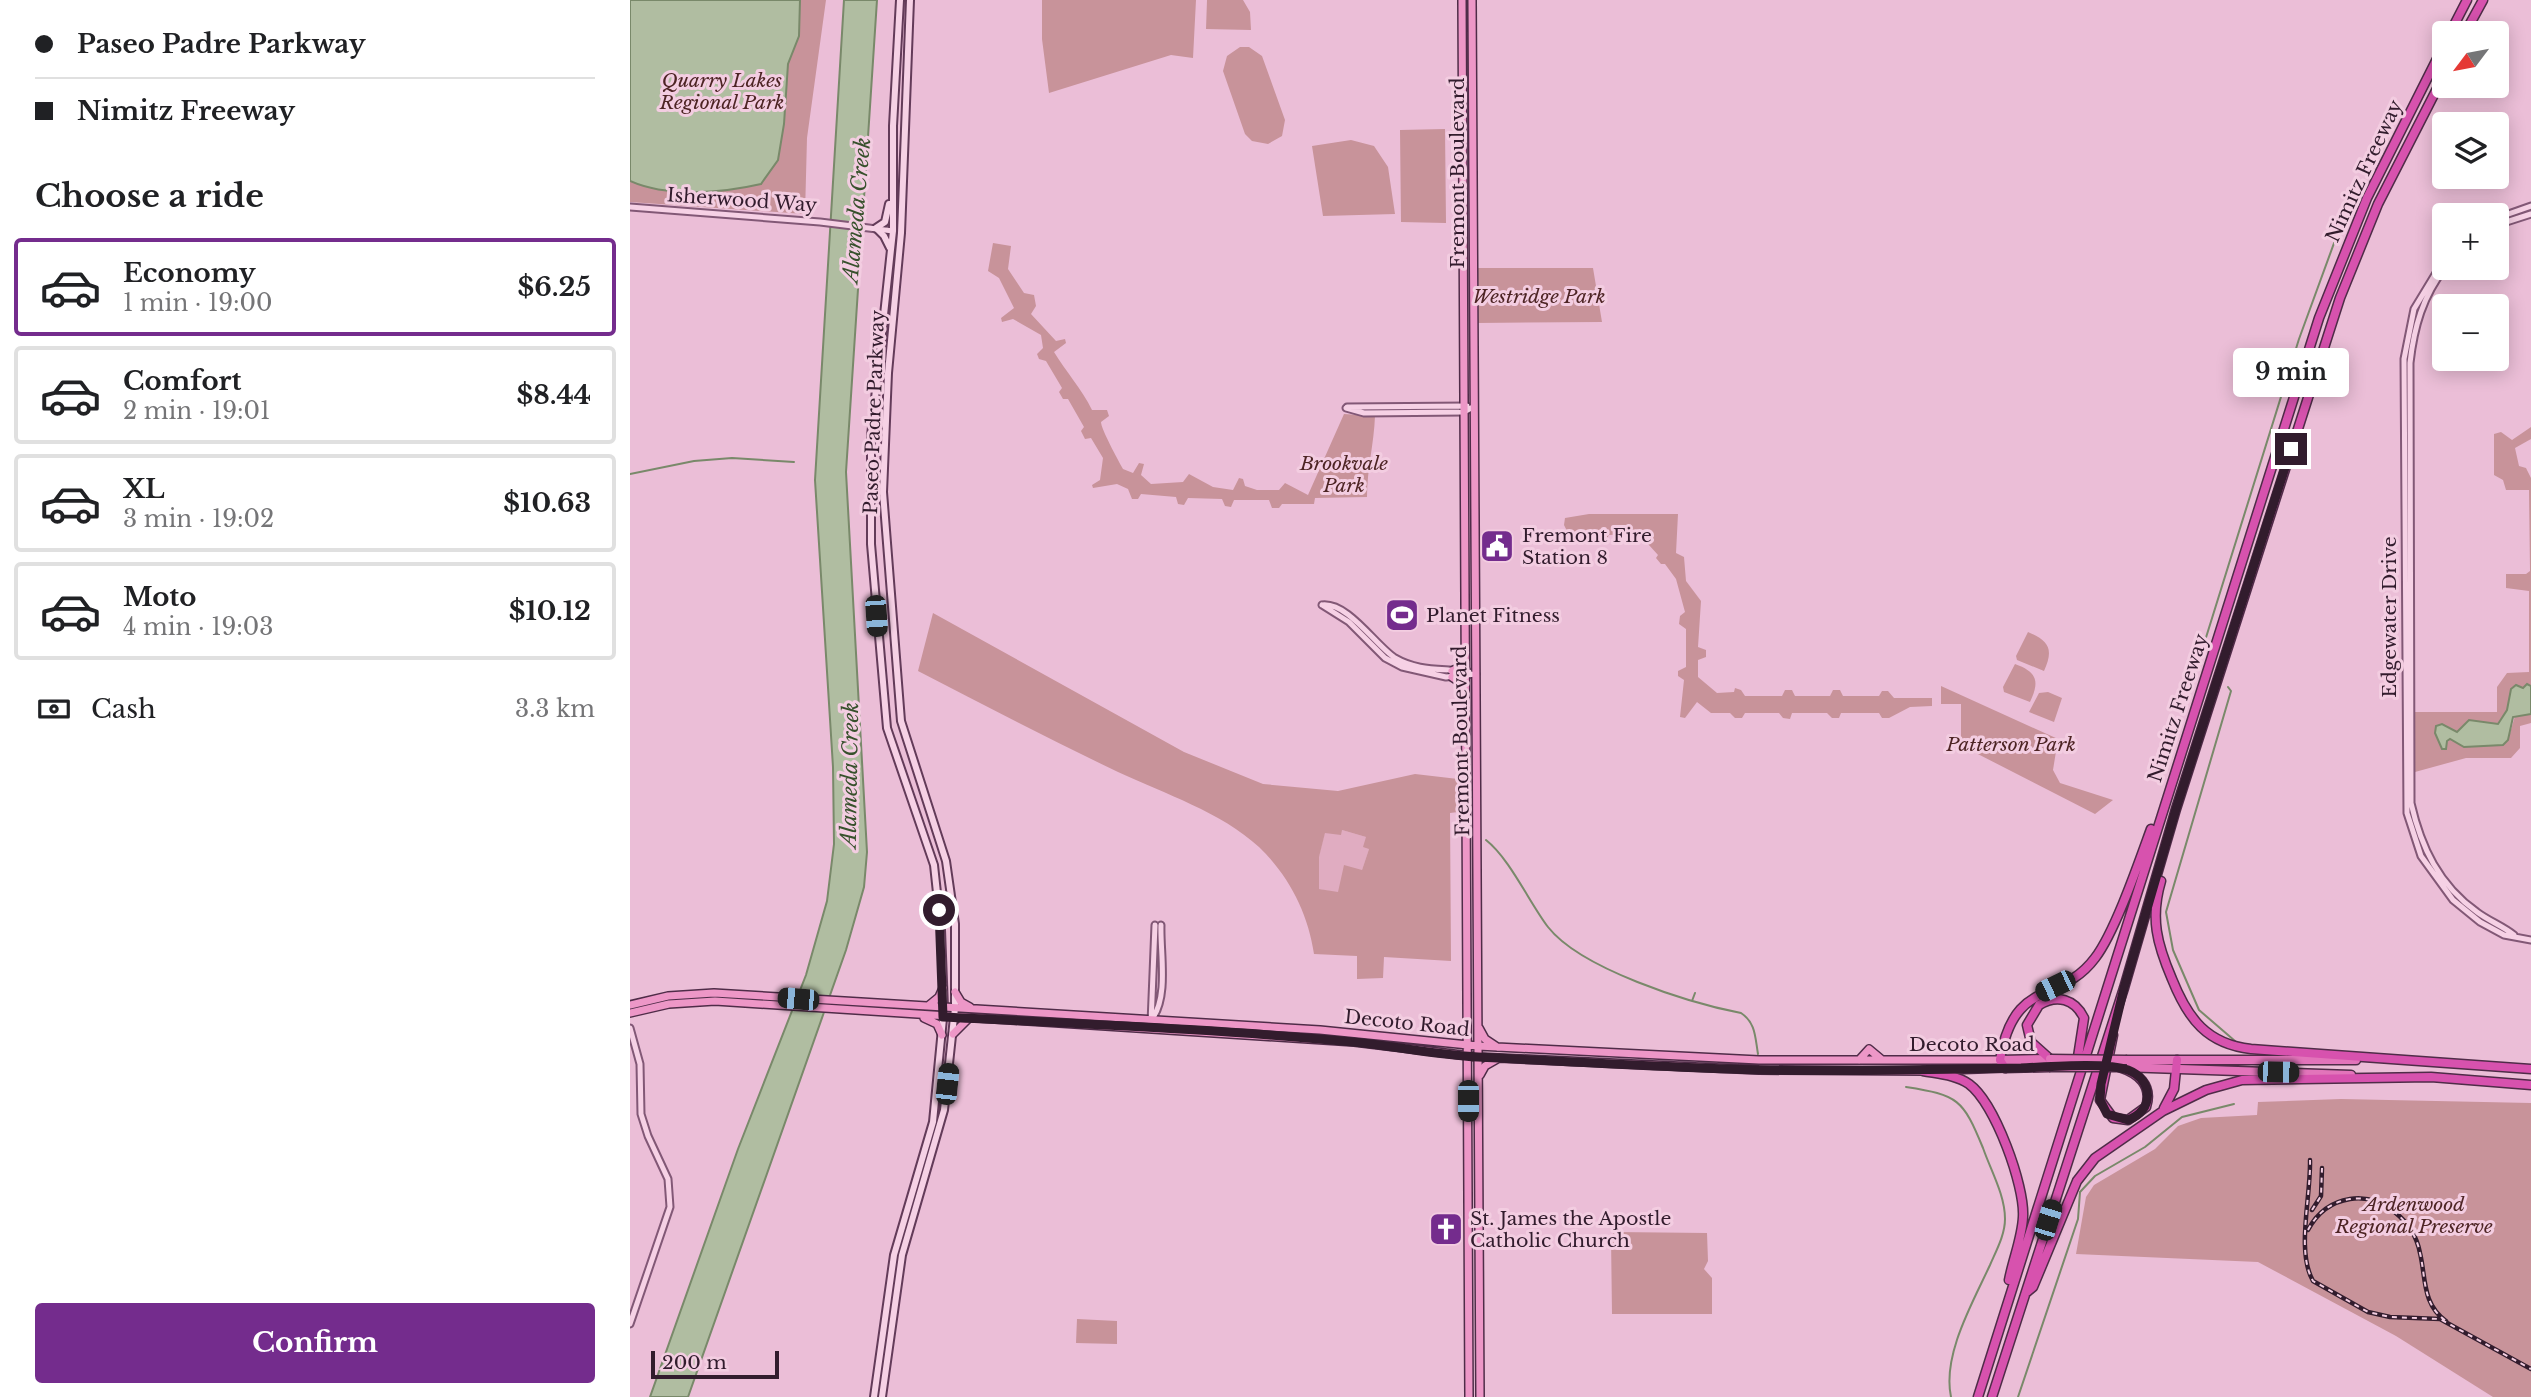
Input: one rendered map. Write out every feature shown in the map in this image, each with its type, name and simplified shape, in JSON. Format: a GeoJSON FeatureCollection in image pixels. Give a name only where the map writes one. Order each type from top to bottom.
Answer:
{"type":"FeatureCollection","features":[{"type":"Feature","properties":{"kind":"highway"},"geometry":{"type":"LineString","coordinates":[[2456,21],[2467,0]]}},
{"type":"Feature","properties":{"kind":"highway"},"geometry":{"type":"LineString","coordinates":[[2472,21],[2483,0]]}},
{"type":"Feature","properties":{"kind":"highway","name":"Nimitz Freeway"},"geometry":{"type":"LineString","coordinates":[[1978,1397],[2173,775],[2328,294],[2367,198],[2432,69]]}},
{"type":"Feature","properties":{"kind":"highway","name":"Nimitz Freeway"},"geometry":{"type":"LineString","coordinates":[[1990,1397],[2124,988],[2176,809],[2340,298],[2378,204],[2432,98]]}},
{"type":"Feature","properties":{"kind":"highway"},"geometry":{"type":"LineString","coordinates":[[2005,1068],[2000,1059],[2008,1028],[2024,1005],[2081,973],[2100,951],[2150,831],[2166,782],[2173,775]]}},
{"type":"Feature","properties":{"kind":"highway"},"geometry":{"type":"LineString","coordinates":[[2176,809],[2154,922],[2160,950],[2193,1021],[2211,1037],[2231,1045],[2380,1060],[2531,1069]]}},
{"type":"Feature","properties":{"kind":"highway"},"geometry":{"type":"LineString","coordinates":[[2119,1067],[2140,1077],[2148,1091],[2146,1107],[2128,1120],[2107,1114],[2100,1092],[2124,988]]}},
{"type":"Feature","properties":{"kind":"highway"},"geometry":{"type":"LineString","coordinates":[[2050,1063],[2031,1042],[2027,1026],[2039,1005],[2061,999],[2080,1010],[2084,1026],[2067,1113]]}},
{"type":"Feature","properties":{"kind":"highway","name":"Decoto Road"},"geometry":{"type":"LineString","coordinates":[[2000,1059],[2119,1067],[2180,1065]]}},
{"type":"Feature","properties":{"kind":"highway","name":"Decoto Road"},"geometry":{"type":"LineString","coordinates":[[2005,1068],[2127,1060],[2180,1065]]}},
{"type":"Feature","properties":{"kind":"highway"},"geometry":{"type":"LineString","coordinates":[[2180,1065],[2380,1060]]}},
{"type":"Feature","properties":{"kind":"highway"},"geometry":{"type":"LineString","coordinates":[[2180,1065],[2531,1085]]}},
{"type":"Feature","properties":{"kind":"highway"},"geometry":{"type":"LineString","coordinates":[[2163,1111],[2174,1089],[2180,1065]]}},
{"type":"Feature","properties":{"kind":"highway"},"geometry":{"type":"LineString","coordinates":[[1923,1071],[1953,1076],[1977,1091],[1989,1108],[2019,1186],[2022,1225],[2002,1317]]}},
{"type":"Feature","properties":{"kind":"highway"},"geometry":{"type":"LineString","coordinates":[[2025,1293],[2033,1287],[2077,1181],[2088,1165],[2163,1111],[2194,1095],[2242,1080],[2368,1076]]}},
{"type":"Feature","properties":{"kind":"highway"},"geometry":{"type":"LineString","coordinates":[[1990,1397],[2034,1253],[2040,1246]]}},
{"type":"Feature","properties":{"kind":"main road","name":"Paseo Padre Parkway"},"geometry":{"type":"LineString","coordinates":[[874,1397],[894,1255],[933,1122],[944,1008],[941,930],[934,865],[887,729],[872,557],[871,436],[893,231],[900,0]]}},
{"type":"Feature","properties":{"kind":"main road","name":"Paseo Padre Parkway"},"geometry":{"type":"LineString","coordinates":[[882,1397],[900,1265],[940,1129],[955,1008],[956,924],[944,854],[908,752],[901,721],[883,492],[889,360],[901,233],[910,0]]}},
{"type":"Feature","properties":{"kind":"main road","name":"Fremont Boulevard"},"geometry":{"type":"LineString","coordinates":[[1462,0],[1469,1397]]}},
{"type":"Feature","properties":{"kind":"main road","name":"Fremont Boulevard"},"geometry":{"type":"LineString","coordinates":[[1472,0],[1480,1397]]}},
{"type":"Feature","properties":{"kind":"main road"},"geometry":{"type":"LineString","coordinates":[[891,250],[884,236],[875,228],[888,217],[893,179]]}},
{"type":"Feature","properties":{"kind":"main road"},"geometry":{"type":"LineString","coordinates":[[1465,647],[1461,664],[1452,674],[1460,683],[1465,703]]}},
{"type":"Feature","properties":{"kind":"main road"},"geometry":{"type":"LineString","coordinates":[[927,1007],[939,997],[943,988]]}},
{"type":"Feature","properties":{"kind":"main road"},"geometry":{"type":"LineString","coordinates":[[955,992],[961,1002],[974,1009]]}},
{"type":"Feature","properties":{"kind":"main road","name":"Decoto Road"},"geometry":{"type":"LineString","coordinates":[[630,1004],[691,993],[776,1001],[839,1011],[1354,1042],[1478,1057],[1759,1070],[1923,1071],[2005,1068]]}},
{"type":"Feature","properties":{"kind":"main road","name":"Decoto Road"},"geometry":{"type":"LineString","coordinates":[[630,1013],[693,1002],[843,1002],[1362,1033],[1468,1046],[1759,1060],[2000,1059]]}},
{"type":"Feature","properties":{"kind":"main road"},"geometry":{"type":"LineString","coordinates":[[921,1016],[937,1024],[942,1035]]}},
{"type":"Feature","properties":{"kind":"main road"},"geometry":{"type":"LineString","coordinates":[[953,1034],[969,1018]]}},
{"type":"Feature","properties":{"kind":"main road"},"geometry":{"type":"LineString","coordinates":[[1448,1044],[1462,1036],[1468,1023]]}},
{"type":"Feature","properties":{"kind":"main road"},"geometry":{"type":"LineString","coordinates":[[1478,1024],[1485,1039],[1498,1047]]}},
{"type":"Feature","properties":{"kind":"main road"},"geometry":{"type":"LineString","coordinates":[[1478,1078],[1485,1066],[1500,1058]]}},
{"type":"Feature","properties":{"kind":"street"},"geometry":{"type":"LineString","coordinates":[[2509,214],[2531,206]]}},
{"type":"Feature","properties":{"kind":"street","name":"Isherwood Way"},"geometry":{"type":"LineString","coordinates":[[630,207],[823,222],[893,231]]}},
{"type":"Feature","properties":{"kind":"street"},"geometry":{"type":"LineString","coordinates":[[2509,221],[2531,214]]}},
{"type":"Feature","properties":{"kind":"street","name":"Edgewater Drive"},"geometry":{"type":"LineString","coordinates":[[2432,279],[2414,309],[2404,359],[2407,813],[2421,856],[2445,890],[2480,922],[2504,935],[2514,935]]}},
{"type":"Feature","properties":{"kind":"street","name":"Edgewater Drive"},"geometry":{"type":"LineString","coordinates":[[2437,280],[2426,298],[2413,333],[2410,363],[2411,803],[2424,847],[2440,877],[2474,911],[2514,935],[2531,940]]}},
{"type":"Feature","properties":{"kind":"street"},"geometry":{"type":"LineString","coordinates":[[1464,408],[1346,408],[1364,413],[1464,408],[1473,407]]}},
{"type":"Feature","properties":{"kind":"street"},"geometry":{"type":"LineString","coordinates":[[1452,674],[1405,663],[1383,648],[1352,618],[1328,604],[1322,605],[1357,628],[1393,663],[1421,673],[1452,674],[1476,674]]}},
{"type":"Feature","properties":{"kind":"street"},"geometry":{"type":"LineString","coordinates":[[1151,1029],[1160,995],[1158,925]]}},
{"type":"Feature","properties":{"kind":"street"},"geometry":{"type":"LineString","coordinates":[[630,1028],[640,1064],[641,1114],[668,1179],[670,1207],[630,1324]]}},
{"type":"Feature","properties":{"kind":"shaded area"},"geometry":{"type":"Polygon","coordinates":[[[1342,830],[1366,837],[1369,849],[1362,870],[1338,893],[1319,889],[1319,856],[1325,832],[1342,830]]]}},
{"type":"Feature","properties":{"kind":"green space","name":"Quarry Lakes Regional Park"},"geometry":{"type":"Polygon","coordinates":[[[630,0],[826,0],[807,138],[805,214],[630,202],[630,0]]]}},
{"type":"Feature","properties":{"kind":"green space"},"geometry":{"type":"Polygon","coordinates":[[[1042,0],[1196,0],[1193,58],[1171,55],[1049,93],[1042,39],[1042,0]]]}},
{"type":"Feature","properties":{"kind":"green space"},"geometry":{"type":"Polygon","coordinates":[[[1207,0],[1243,0],[1250,12],[1251,30],[1206,29],[1207,0]]]}},
{"type":"Feature","properties":{"kind":"green space"},"geometry":{"type":"Polygon","coordinates":[[[1240,47],[1249,47],[1262,56],[1285,120],[1282,136],[1268,144],[1252,141],[1245,134],[1223,71],[1227,56],[1240,47]]]}},
{"type":"Feature","properties":{"kind":"green space"},"geometry":{"type":"Polygon","coordinates":[[[1445,129],[1446,223],[1401,222],[1400,130],[1445,129]]]}},
{"type":"Feature","properties":{"kind":"green space"},"geometry":{"type":"Polygon","coordinates":[[[1351,140],[1374,146],[1388,167],[1395,214],[1323,216],[1312,146],[1351,140]]]}},
{"type":"Feature","properties":{"kind":"green space","name":"Brookvale Park"},"geometry":{"type":"Polygon","coordinates":[[[993,243],[1011,246],[1008,269],[1024,293],[1034,295],[1036,306],[1031,314],[1056,341],[1065,339],[1066,343],[1054,352],[1092,410],[1107,410],[1109,416],[1101,422],[1102,426],[1123,469],[1133,473],[1139,463],[1144,464],[1141,475],[1151,484],[1183,482],[1189,474],[1213,487],[1233,490],[1239,478],[1243,479],[1245,486],[1257,490],[1279,490],[1285,483],[1308,495],[1344,414],[1375,416],[1367,497],[1315,498],[1314,504],[1282,504],[1279,508],[1272,508],[1269,500],[1234,500],[1231,507],[1225,506],[1222,499],[1188,498],[1184,505],[1178,504],[1176,497],[1141,494],[1138,499],[1132,499],[1128,489],[1117,484],[1093,488],[1092,485],[1100,480],[1103,458],[1091,438],[1085,439],[1081,431],[1084,427],[1068,399],[1063,399],[1059,392],[1062,388],[1046,361],[1039,359],[1037,354],[1043,348],[1041,335],[1013,319],[1002,322],[1001,318],[1014,308],[999,278],[988,271],[993,243]]]}},
{"type":"Feature","properties":{"kind":"green space","name":"Westridge Park"},"geometry":{"type":"Polygon","coordinates":[[[1477,268],[1593,268],[1602,322],[1477,323],[1477,268]]]}},
{"type":"Feature","properties":{"kind":"green space"},"geometry":{"type":"Polygon","coordinates":[[[2531,427],[2531,439],[2515,448],[2519,466],[2526,468],[2531,478],[2531,686],[2527,684],[2523,688],[2512,688],[2507,710],[2498,724],[2469,720],[2457,732],[2444,725],[2435,733],[2442,749],[2450,739],[2464,747],[2503,745],[2508,740],[2515,716],[2531,714],[2531,723],[2520,726],[2520,748],[2511,758],[2466,758],[2415,772],[2414,712],[2497,712],[2497,687],[2507,673],[2529,672],[2529,591],[2506,588],[2506,574],[2526,574],[2530,571],[2529,490],[2506,490],[2503,480],[2494,475],[2494,434],[2501,432],[2512,440],[2531,427]]]}},
{"type":"Feature","properties":{"kind":"green space"},"geometry":{"type":"Polygon","coordinates":[[[1589,514],[1678,514],[1676,553],[1684,557],[1686,581],[1701,601],[1698,647],[1706,650],[1706,657],[1698,660],[1698,677],[1717,693],[1734,692],[1735,688],[1741,690],[1745,696],[1782,696],[1785,690],[1792,690],[1795,696],[1830,696],[1833,690],[1840,690],[1843,696],[1879,696],[1882,691],[1888,691],[1894,698],[1932,698],[1932,706],[1910,707],[1889,718],[1882,718],[1879,713],[1841,713],[1839,718],[1832,718],[1827,713],[1792,713],[1790,719],[1783,718],[1779,713],[1745,713],[1742,718],[1735,718],[1730,713],[1711,713],[1697,702],[1685,718],[1680,717],[1684,680],[1678,676],[1678,671],[1686,667],[1686,629],[1679,624],[1680,616],[1685,612],[1676,579],[1665,564],[1661,564],[1656,558],[1658,555],[1639,534],[1609,535],[1605,542],[1598,542],[1597,534],[1569,535],[1564,525],[1565,518],[1589,514]]]}},
{"type":"Feature","properties":{"kind":"green space"},"geometry":{"type":"Polygon","coordinates":[[[933,613],[1184,752],[1263,784],[1338,791],[1415,774],[1458,779],[1458,812],[1450,813],[1451,961],[1384,957],[1383,978],[1357,979],[1357,956],[1314,954],[1307,924],[1296,896],[1270,858],[1244,835],[1210,814],[1093,760],[918,671],[933,613]],[[1342,830],[1341,835],[1325,833],[1319,857],[1319,889],[1338,892],[1344,865],[1362,870],[1369,849],[1363,847],[1366,837],[1342,830]]]}},
{"type":"Feature","properties":{"kind":"green space"},"geometry":{"type":"Polygon","coordinates":[[[2028,632],[2045,642],[2048,647],[2049,657],[2044,671],[2017,660],[2016,656],[2028,632]]]}},
{"type":"Feature","properties":{"kind":"green space"},"geometry":{"type":"Polygon","coordinates":[[[2015,664],[2028,670],[2034,678],[2035,688],[2030,702],[2004,692],[2003,687],[2015,664]]]}},
{"type":"Feature","properties":{"kind":"green space","name":"Patterson Park"},"geometry":{"type":"Polygon","coordinates":[[[1941,686],[2058,739],[2053,770],[2060,783],[2113,800],[2095,814],[1970,750],[1961,750],[1961,704],[1941,704],[1941,686]]]}},
{"type":"Feature","properties":{"kind":"green space"},"geometry":{"type":"Polygon","coordinates":[[[2048,692],[2062,698],[2054,722],[2029,712],[2039,693],[2048,692]]]}},
{"type":"Feature","properties":{"kind":"green space","name":"Ardenwood Regional Preserve"},"geometry":{"type":"Polygon","coordinates":[[[2341,1099],[2531,1103],[2531,1397],[2493,1397],[2396,1336],[2258,1262],[2076,1254],[2086,1197],[2094,1185],[2155,1149],[2178,1126],[2201,1118],[2257,1115],[2258,1102],[2341,1099]]]}},
{"type":"Feature","properties":{"kind":"green space"},"geometry":{"type":"Polygon","coordinates":[[[1615,1232],[1707,1233],[1708,1261],[1704,1269],[1712,1278],[1712,1314],[1612,1314],[1611,1236],[1615,1232]]]}},
{"type":"Feature","properties":{"kind":"green space"},"geometry":{"type":"Polygon","coordinates":[[[1077,1319],[1117,1321],[1117,1344],[1076,1343],[1077,1319]]]}},
{"type":"Feature","properties":{"kind":"water","name":"Quarry Lakes Regional Park"},"geometry":{"type":"Polygon","coordinates":[[[630,0],[800,0],[799,36],[788,64],[784,124],[778,160],[761,184],[729,190],[678,192],[630,181],[630,0]]]}},
{"type":"Feature","properties":{"kind":"water","name":"Alameda Creek"},"geometry":{"type":"Polygon","coordinates":[[[844,0],[877,0],[846,472],[867,852],[864,887],[846,950],[688,1397],[650,1397],[738,1149],[806,975],[827,901],[834,844],[833,767],[815,480],[844,0]]]}},
{"type":"Feature","properties":{"kind":"water"},"geometry":{"type":"Polygon","coordinates":[[[2527,684],[2531,686],[2531,714],[2513,717],[2508,740],[2503,745],[2464,747],[2450,739],[2446,749],[2442,749],[2435,733],[2436,726],[2442,724],[2457,732],[2469,720],[2498,724],[2507,710],[2511,689],[2516,685],[2523,688],[2527,684]]]}},
{"type":"Feature","properties":{"kind":"waterway"},"geometry":{"type":"LineString","coordinates":[[2194,676],[2299,339],[2341,224]]}},
{"type":"Feature","properties":{"kind":"waterway"},"geometry":{"type":"LineString","coordinates":[[630,474],[694,461],[732,458],[794,462]]}},
{"type":"Feature","properties":{"kind":"waterway"},"geometry":{"type":"LineString","coordinates":[[2228,687],[2231,691],[2166,912],[2173,950],[2199,1010],[2235,1041]]}},
{"type":"Feature","properties":{"kind":"waterway"},"geometry":{"type":"LineString","coordinates":[[1486,840],[1511,869],[1548,927],[1564,942],[1585,957],[1637,982],[1741,1013],[1752,1026],[1758,1054]]}},
{"type":"Feature","properties":{"kind":"waterway"},"geometry":{"type":"LineString","coordinates":[[1692,1001],[1695,993]]}},
{"type":"Feature","properties":{"kind":"waterway"},"geometry":{"type":"LineString","coordinates":[[1906,1087],[1948,1097],[1964,1109],[1983,1148],[2004,1210],[2005,1225],[2000,1243],[1955,1347],[1949,1381],[1951,1397]]}},
{"type":"Feature","properties":{"kind":"waterway"},"geometry":{"type":"LineString","coordinates":[[2018,1397],[2078,1219],[2080,1192],[2095,1176],[2145,1147],[2182,1117],[2234,1104]]}},
{"type":"Feature","properties":{"kind":"railway"},"geometry":{"type":"LineString","coordinates":[[2310,1160],[2305,1255],[2313,1281],[2368,1312],[2390,1317],[2440,1319],[2531,1369]]}},
{"type":"Feature","properties":{"kind":"railway"},"geometry":{"type":"LineString","coordinates":[[2312,1210],[2321,1196],[2322,1168]]}},
{"type":"Feature","properties":{"kind":"railway"},"geometry":{"type":"LineString","coordinates":[[2308,1230],[2325,1209],[2337,1203],[2362,1199],[2385,1205],[2404,1221],[2417,1241],[2429,1299],[2446,1321]]}},
{"type":"Feature","properties":{"kind":"place","name":"Fremont Fire Station 8"},"geometry":{"type":"Point","coordinates":[1497,546]}},
{"type":"Feature","properties":{"kind":"place","name":"Planet Fitness"},"geometry":{"type":"Point","coordinates":[1402,615]}},
{"type":"Feature","properties":{"kind":"place","name":"St. James the Apostle Catholic Church"},"geometry":{"type":"Point","coordinates":[1446,1229]}},
{"type":"Feature","properties":{"kind":"route"},"geometry":{"type":"LineString","coordinates":[[939,910],[943,1017],[1354,1042],[1478,1057],[1759,1070],[1923,1071],[2049,1067],[2072,1067],[2095,1067],[2119,1067],[2140,1077],[2148,1091],[2146,1107],[2136,1117],[2128,1120],[2120,1120],[2107,1114],[2100,1100],[2101,1084],[2107,1060],[2112,1036],[2176,809],[2291,449]]}}]}
